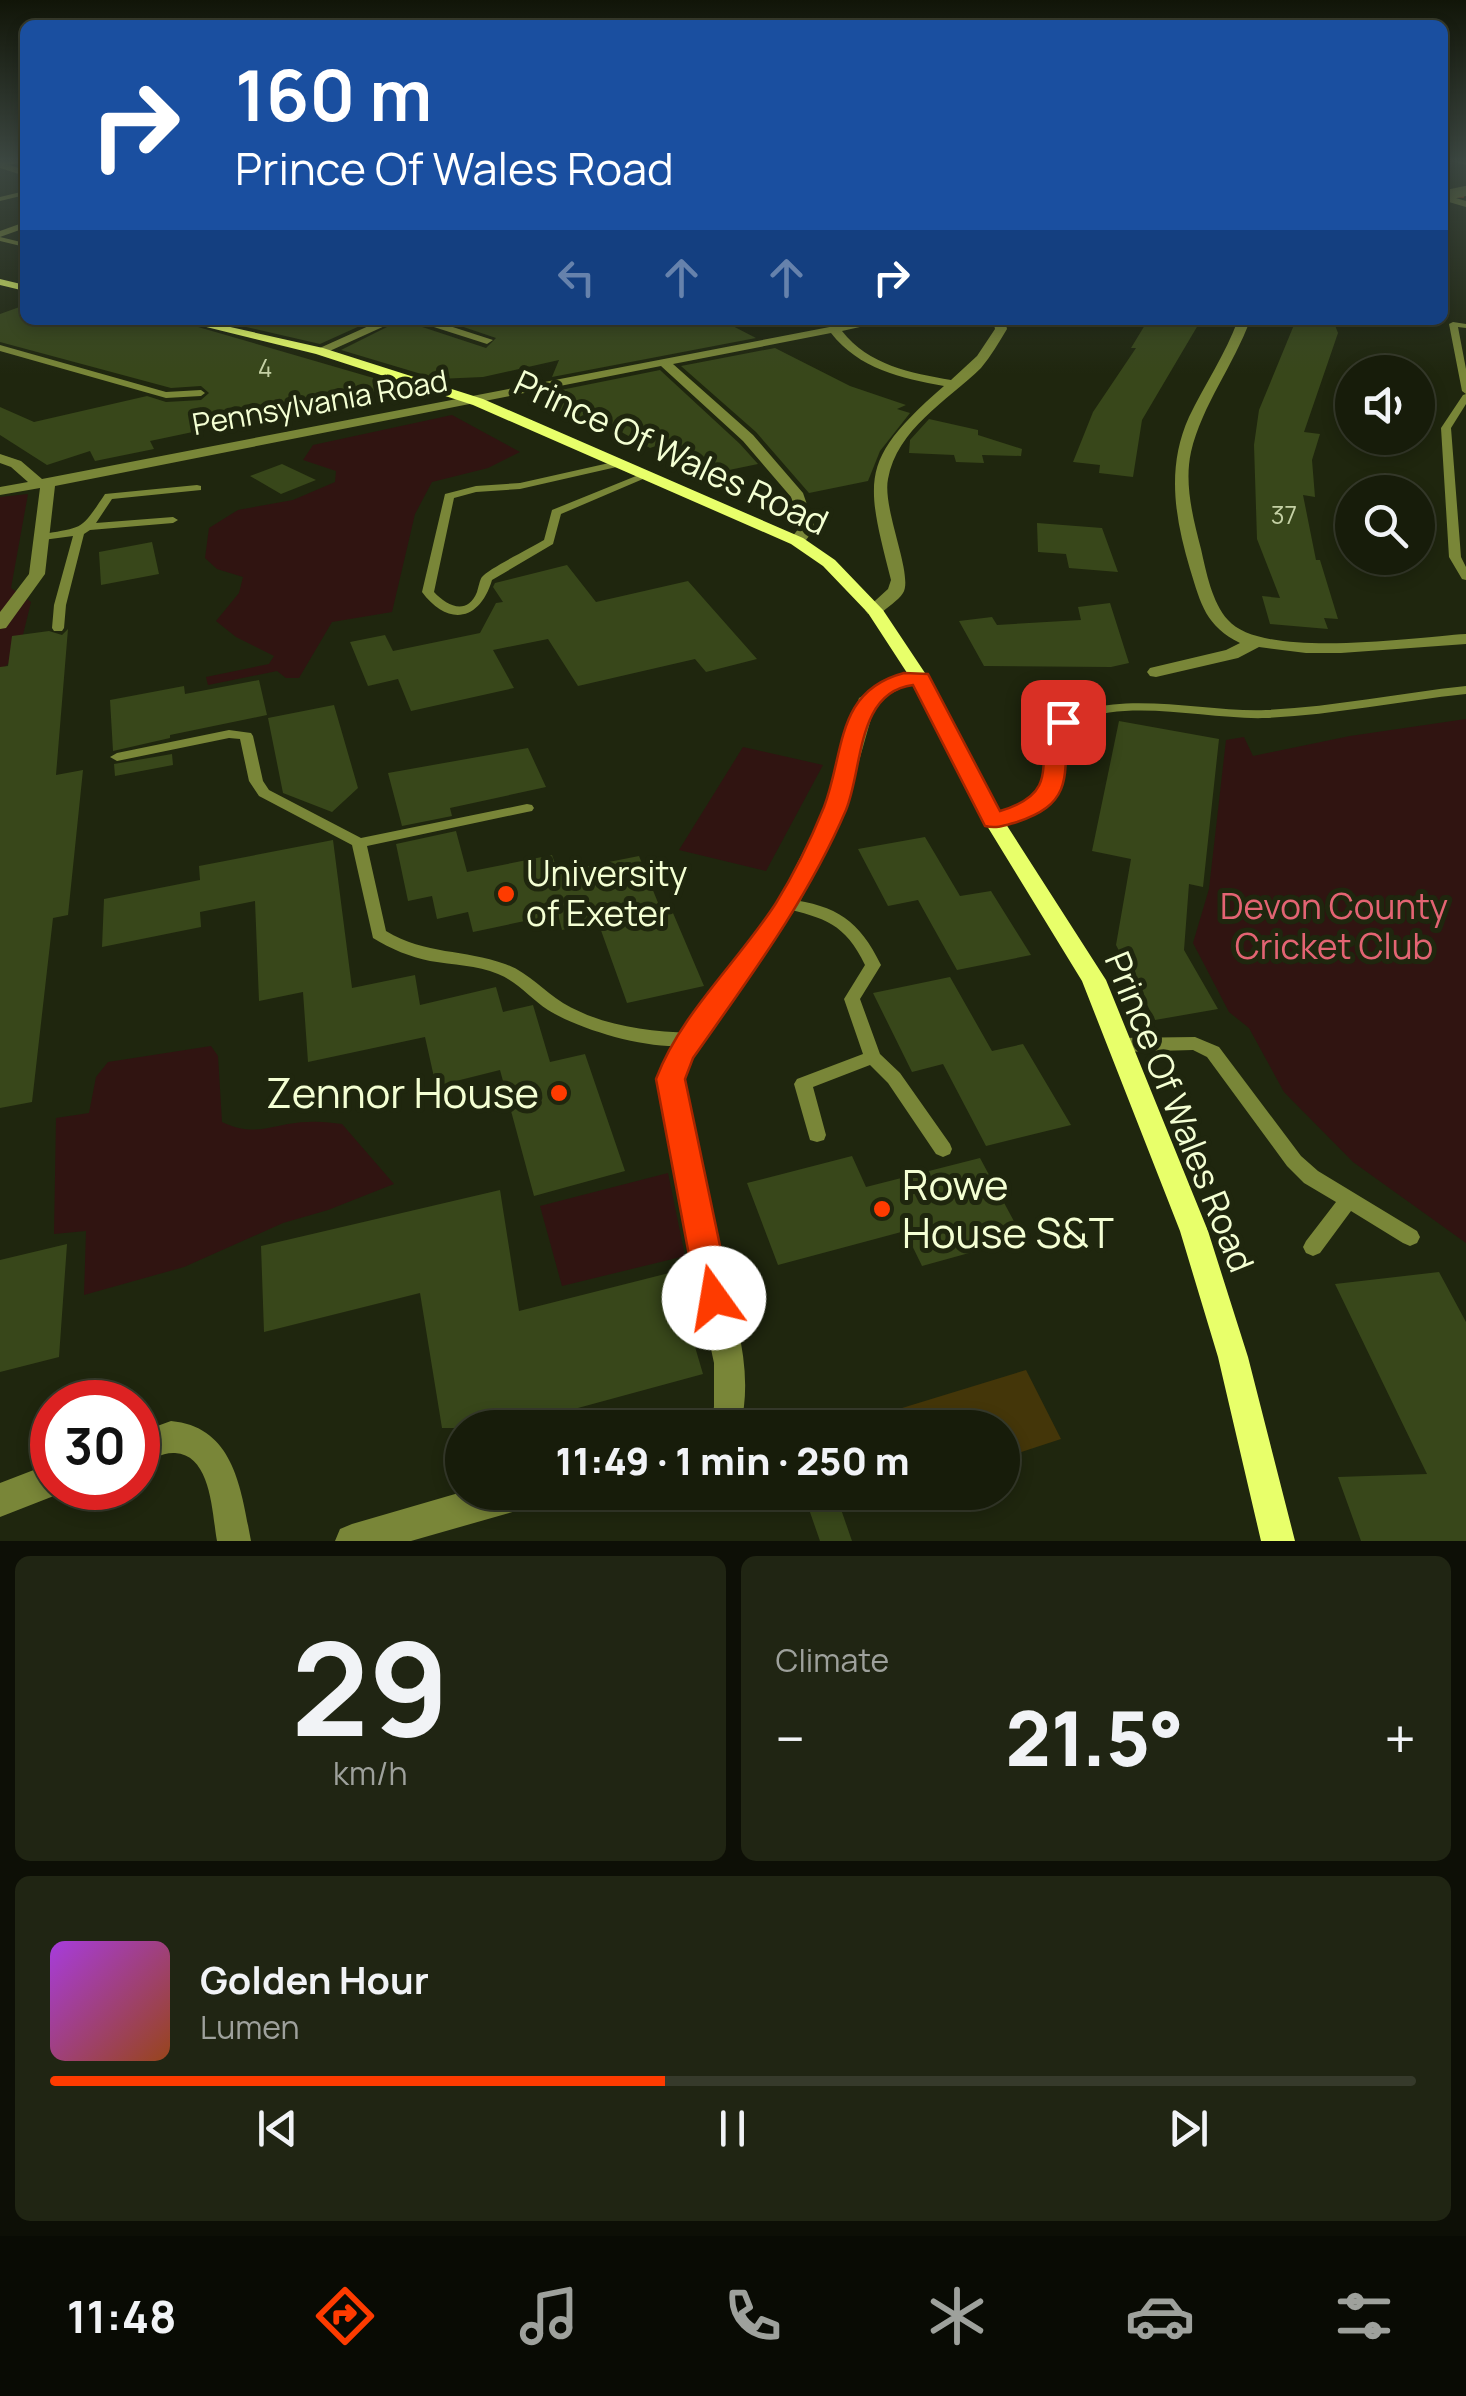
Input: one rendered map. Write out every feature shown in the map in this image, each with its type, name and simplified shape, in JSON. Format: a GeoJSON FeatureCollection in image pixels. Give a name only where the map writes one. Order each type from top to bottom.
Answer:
{"type":"FeatureCollection","features":[{"type":"Feature","properties":{"kind":"street","name":"Prince Of Wales Road"},"geometry":{"type":"LineString","coordinates":[[206,325],[319,351],[478,402],[797,542],[829,563],[874,610],[920,679],[994,821],[1094,980],[1194,1231],[1234,1357],[1278,1541]]}},
{"type":"Feature","properties":{"kind":"street"},"geometry":{"type":"LineString","coordinates":[[319,351],[380,325]]}},
{"type":"Feature","properties":{"kind":"street"},"geometry":{"type":"LineString","coordinates":[[435,325],[487,340]]}},
{"type":"Feature","properties":{"kind":"street","name":"Pennsylvania Road"},"geometry":{"type":"LineString","coordinates":[[0,491],[478,402],[857,325]]}},
{"type":"Feature","properties":{"kind":"street"},"geometry":{"type":"LineString","coordinates":[[874,610],[896,591],[899,580],[880,480],[899,442],[990,348],[1000,325]]}},
{"type":"Feature","properties":{"kind":"street"},"geometry":{"type":"LineString","coordinates":[[1241,325],[1193,418],[1182,456],[1185,520],[1200,572],[1223,626],[1254,643],[1278,649],[1466,639]]}},
{"type":"Feature","properties":{"kind":"street"},"geometry":{"type":"LineString","coordinates":[[834,329],[850,349],[882,366],[951,384]]}},
{"type":"Feature","properties":{"kind":"street"},"geometry":{"type":"LineString","coordinates":[[664,362],[748,438],[798,496],[807,528],[797,542]]}},
{"type":"Feature","properties":{"kind":"street"},"geometry":{"type":"LineString","coordinates":[[0,458],[44,484],[43,536],[37,574],[0,624]]}},
{"type":"Feature","properties":{"kind":"street"},"geometry":{"type":"LineString","coordinates":[[1156,672],[1232,654],[1254,643]]}},
{"type":"Feature","properties":{"kind":"street"},"geometry":{"type":"LineString","coordinates":[[731,1410],[730,1361],[704,1257],[671,1079],[690,1039],[788,904],[836,807],[862,708],[882,688],[920,679]]}},
{"type":"Feature","properties":{"kind":"street"},"geometry":{"type":"LineString","coordinates":[[160,1441],[173,1436],[200,1443],[217,1463],[234,1541]]}},
{"type":"Feature","properties":{"kind":"street"},"geometry":{"type":"LineString","coordinates":[[0,1500],[30,1488]]}},
{"type":"Feature","properties":{"kind":"street"},"geometry":{"type":"LineString","coordinates":[[352,1541],[460,1510]]}},
{"type":"Feature","properties":{"kind":"lane"},"geometry":{"type":"LineString","coordinates":[[1466,326],[1454,324],[1466,394],[1446,428],[1454,557],[1466,577]]}},
{"type":"Feature","properties":{"kind":"lane"},"geometry":{"type":"LineString","coordinates":[[0,348],[166,395],[201,393]]}},
{"type":"Feature","properties":{"kind":"lane"},"geometry":{"type":"LineString","coordinates":[[618,464],[520,486],[476,489],[448,496],[428,592],[434,602],[446,610],[473,607],[488,578],[549,542],[556,512],[644,476]]}},
{"type":"Feature","properties":{"kind":"lane"},"geometry":{"type":"LineString","coordinates":[[58,628],[60,605],[83,530],[109,496],[197,488]]}},
{"type":"Feature","properties":{"kind":"lane"},"geometry":{"type":"LineString","coordinates":[[43,536],[173,520]]}},
{"type":"Feature","properties":{"kind":"lane"},"geometry":{"type":"LineString","coordinates":[[994,821],[1028,810],[1048,794],[1055,776],[1054,730],[1075,718],[1124,708],[1210,715],[1266,714],[1466,690]]}},
{"type":"Feature","properties":{"kind":"lane"},"geometry":{"type":"LineString","coordinates":[[117,756],[228,734],[246,736],[256,782],[264,793],[358,842],[527,808]]}},
{"type":"Feature","properties":{"kind":"lane"},"geometry":{"type":"LineString","coordinates":[[358,842],[380,934],[403,950],[490,965],[525,978],[553,1005],[586,1022],[624,1033],[690,1039]]}},
{"type":"Feature","properties":{"kind":"lane"},"geometry":{"type":"LineString","coordinates":[[788,904],[815,907],[862,938],[873,965],[852,998],[873,1057],[894,1078],[943,1149]]}},
{"type":"Feature","properties":{"kind":"lane"},"geometry":{"type":"LineString","coordinates":[[1120,1045],[1196,1043],[1214,1052],[1294,1162],[1410,1237]]}},
{"type":"Feature","properties":{"kind":"lane"},"geometry":{"type":"LineString","coordinates":[[817,1135],[803,1084],[873,1057]]}},
{"type":"Feature","properties":{"kind":"lane"},"geometry":{"type":"LineString","coordinates":[[1313,1247],[1348,1200]]}},
{"type":"Feature","properties":{"kind":"green space"},"geometry":{"type":"Polygon","coordinates":[[[452,415],[520,452],[488,468],[432,482],[415,514],[392,612],[332,622],[299,678],[286,678],[277,671],[208,685],[206,677],[269,664],[274,656],[236,637],[216,621],[239,593],[243,577],[217,569],[205,558],[209,528],[238,510],[293,500],[335,482],[336,471],[303,460],[313,445],[452,415]]]}},
{"type":"Feature","properties":{"kind":"green space"},"geometry":{"type":"Polygon","coordinates":[[[28,494],[11,588],[31,602],[18,655],[0,671],[0,497],[28,494]]]}},
{"type":"Feature","properties":{"kind":"green space","name":"Devon County Cricket Club"},"geometry":{"type":"Polygon","coordinates":[[[1466,719],[1466,1243],[1353,1162],[1284,1092],[1249,1028],[1229,1012],[1193,943],[1209,889],[1226,740],[1244,737],[1253,756],[1350,736],[1466,719]]]}},
{"type":"Feature","properties":{"kind":"green space"},"geometry":{"type":"Polygon","coordinates":[[[743,747],[823,765],[766,871],[679,850],[743,747]]]}},
{"type":"Feature","properties":{"kind":"green space"},"geometry":{"type":"Polygon","coordinates":[[[211,1046],[218,1056],[222,1122],[246,1129],[297,1123],[342,1124],[394,1184],[283,1223],[184,1267],[84,1295],[86,1231],[54,1234],[56,1118],[89,1113],[96,1077],[108,1062],[211,1046]]]}},
{"type":"Feature","properties":{"kind":"green space"},"geometry":{"type":"Polygon","coordinates":[[[668,1173],[685,1256],[562,1286],[540,1206],[668,1173]]]}},
{"type":"Feature","properties":{"kind":"shaded area"},"geometry":{"type":"Polygon","coordinates":[[[1026,1370],[1061,1439],[1020,1452],[1020,1410],[895,1410],[1026,1370]]]}},
{"type":"Feature","properties":{"kind":"building"},"geometry":{"type":"Polygon","coordinates":[[[20,307],[20,325],[191,325],[401,386],[203,426],[207,429],[150,441],[154,449],[95,461],[90,451],[47,465],[0,435],[0,407],[34,422],[147,396],[166,402],[201,400],[209,393],[201,386],[171,388],[0,342],[0,314],[20,307]]]}},
{"type":"Feature","properties":{"kind":"building"},"geometry":{"type":"Polygon","coordinates":[[[238,325],[362,325],[320,344],[238,325]]]}},
{"type":"Feature","properties":{"kind":"building"},"geometry":{"type":"Polygon","coordinates":[[[391,325],[416,325],[486,348],[496,338],[458,325],[731,325],[756,338],[552,377],[559,360],[483,377],[438,379],[341,350],[391,325]]]}},
{"type":"Feature","properties":{"kind":"building"},"geometry":{"type":"Polygon","coordinates":[[[1145,325],[1198,325],[1142,420],[1133,477],[1099,473],[1100,465],[1073,462],[1093,412],[1136,348],[1131,348],[1145,325]]]}},
{"type":"Feature","properties":{"kind":"building"},"geometry":{"type":"Polygon","coordinates":[[[1294,325],[1335,325],[1338,333],[1304,432],[1320,434],[1312,460],[1315,497],[1303,495],[1316,560],[1320,560],[1338,619],[1324,618],[1328,629],[1270,624],[1262,596],[1280,598],[1257,539],[1254,445],[1259,410],[1294,325]]]}},
{"type":"Feature","properties":{"kind":"building"},"geometry":{"type":"Polygon","coordinates":[[[775,348],[850,386],[906,405],[897,409],[910,413],[880,451],[868,481],[809,493],[756,432],[681,366],[775,348]]]}},
{"type":"Feature","properties":{"kind":"building"},"geometry":{"type":"Polygon","coordinates":[[[660,370],[758,464],[705,475],[696,466],[683,468],[659,445],[650,448],[598,419],[590,423],[542,404],[546,393],[660,370]]]}},
{"type":"Feature","properties":{"kind":"building"},"geometry":{"type":"Polygon","coordinates":[[[929,419],[978,430],[978,435],[1022,449],[1021,456],[982,455],[984,463],[956,462],[954,455],[909,453],[910,440],[929,419]]]}},
{"type":"Feature","properties":{"kind":"building"},"geometry":{"type":"Polygon","coordinates":[[[282,464],[316,480],[281,494],[250,476],[282,464]]]}},
{"type":"Feature","properties":{"kind":"building"},"geometry":{"type":"Polygon","coordinates":[[[1037,523],[1102,528],[1118,572],[1069,568],[1066,554],[1038,552],[1037,523]]]}},
{"type":"Feature","properties":{"kind":"building"},"geometry":{"type":"Polygon","coordinates":[[[152,542],[159,574],[101,585],[99,552],[152,542]]]}},
{"type":"Feature","properties":{"kind":"building"},"geometry":{"type":"Polygon","coordinates":[[[567,565],[596,602],[688,581],[757,659],[706,672],[695,659],[578,686],[548,639],[493,650],[514,688],[411,711],[398,679],[368,686],[350,642],[385,635],[393,651],[480,633],[496,603],[503,602],[493,587],[495,583],[567,565]]]}},
{"type":"Feature","properties":{"kind":"building"},"geometry":{"type":"Polygon","coordinates":[[[1110,603],[1129,663],[1111,667],[984,666],[959,621],[992,617],[997,625],[1081,620],[1078,607],[1110,603]]]}},
{"type":"Feature","properties":{"kind":"building"},"geometry":{"type":"Polygon","coordinates":[[[68,629],[56,775],[83,770],[68,915],[53,918],[32,1102],[0,1108],[0,667],[8,666],[12,636],[49,631],[62,635],[68,629]]]}},
{"type":"Feature","properties":{"kind":"building"},"geometry":{"type":"Polygon","coordinates":[[[259,680],[267,715],[113,751],[110,700],[184,686],[185,694],[259,680]]]}},
{"type":"Feature","properties":{"kind":"building"},"geometry":{"type":"Polygon","coordinates":[[[334,705],[358,788],[332,812],[283,793],[268,718],[334,705]]]}},
{"type":"Feature","properties":{"kind":"building"},"geometry":{"type":"Polygon","coordinates":[[[1119,721],[1219,739],[1203,887],[1189,884],[1184,950],[1218,1009],[1155,1020],[1116,945],[1131,859],[1092,851],[1119,721]]]}},
{"type":"Feature","properties":{"kind":"building"},"geometry":{"type":"Polygon","coordinates":[[[528,748],[546,787],[450,808],[452,816],[402,826],[388,773],[528,748]]]}},
{"type":"Feature","properties":{"kind":"building"},"geometry":{"type":"Polygon","coordinates":[[[172,754],[173,765],[115,776],[114,764],[172,754]]]}},
{"type":"Feature","properties":{"kind":"building"},"geometry":{"type":"Polygon","coordinates":[[[456,831],[467,872],[552,855],[558,872],[639,856],[663,915],[673,913],[704,986],[627,1003],[598,922],[562,930],[558,914],[473,932],[468,912],[437,919],[432,896],[408,901],[396,844],[456,831]]]}},
{"type":"Feature","properties":{"kind":"building"},"geometry":{"type":"Polygon","coordinates":[[[925,837],[960,896],[991,891],[1031,955],[957,970],[918,900],[888,906],[858,849],[925,837]]]}},
{"type":"Feature","properties":{"kind":"building"},"geometry":{"type":"Polygon","coordinates":[[[333,840],[352,988],[415,975],[420,1005],[496,987],[503,1012],[533,1005],[550,1062],[585,1054],[625,1171],[534,1196],[500,1070],[436,1086],[425,1037],[308,1062],[303,992],[259,1001],[255,901],[200,912],[201,927],[102,947],[104,899],[200,880],[199,866],[333,840]]]}},
{"type":"Feature","properties":{"kind":"building"},"geometry":{"type":"Polygon","coordinates":[[[950,977],[992,1051],[1023,1044],[1071,1125],[986,1146],[943,1064],[912,1072],[873,993],[950,977]]]}},
{"type":"Feature","properties":{"kind":"building","name":"Rowe House S&T"},"geometry":{"type":"Polygon","coordinates":[[[852,1156],[866,1187],[980,1158],[1023,1238],[922,1266],[905,1231],[778,1265],[747,1183],[852,1156]]]}},
{"type":"Feature","properties":{"kind":"building"},"geometry":{"type":"Polygon","coordinates":[[[500,1190],[519,1311],[673,1272],[703,1374],[570,1410],[445,1410],[442,1428],[420,1293],[264,1332],[261,1246],[500,1190]]]}},
{"type":"Feature","properties":{"kind":"building"},"geometry":{"type":"Polygon","coordinates":[[[67,1244],[59,1357],[0,1372],[0,1260],[67,1244]]]}},
{"type":"Feature","properties":{"kind":"building"},"geometry":{"type":"Polygon","coordinates":[[[1439,1272],[1466,1322],[1466,1541],[1361,1541],[1338,1477],[1427,1474],[1335,1284],[1439,1272]]]}},
{"type":"Feature","properties":{"kind":"building"},"geometry":{"type":"Polygon","coordinates":[[[809,1510],[841,1510],[852,1541],[820,1541],[809,1510]]]}},
{"type":"Feature","properties":{"kind":"place","name":"University of Exeter"},"geometry":{"type":"Point","coordinates":[506,894]}},
{"type":"Feature","properties":{"kind":"place","name":"Zennor House"},"geometry":{"type":"Point","coordinates":[559,1093]}},
{"type":"Feature","properties":{"kind":"place","name":"Rowe House S&T"},"geometry":{"type":"Point","coordinates":[882,1209]}},
{"type":"Feature","properties":{"kind":"route"},"geometry":{"type":"LineString","coordinates":[[714,1298],[671,1079],[680,1055],[788,904],[836,807],[868,698],[882,688],[920,679],[994,821],[1028,810],[1048,794],[1055,776],[1054,730],[1063,722]]}}]}
